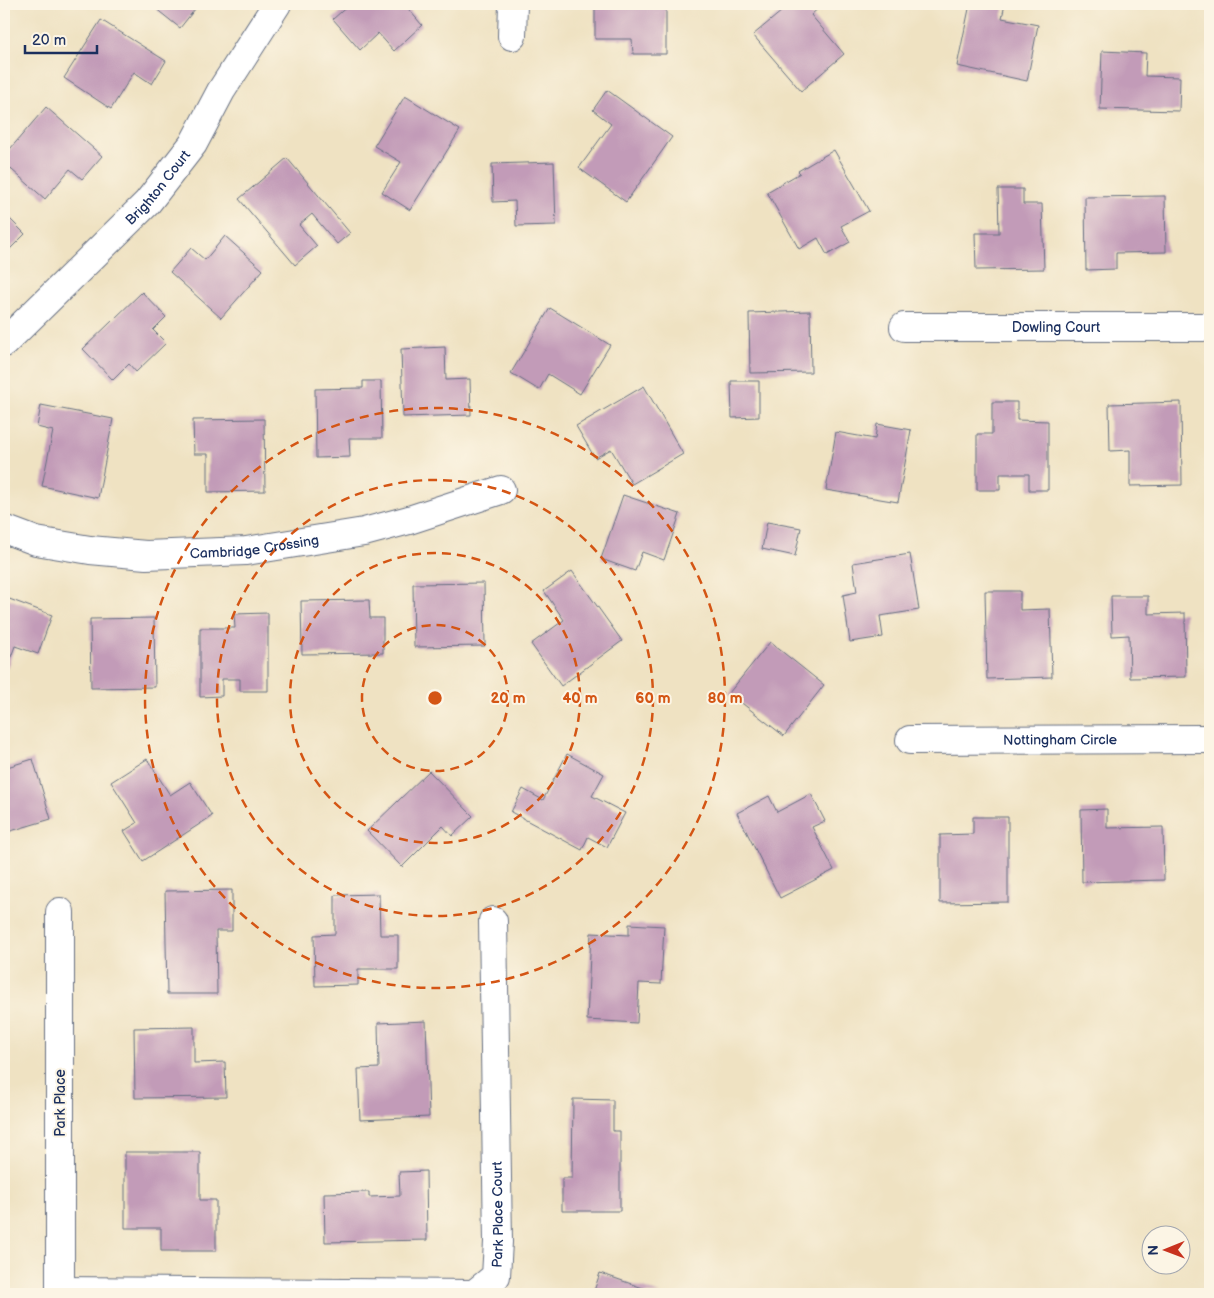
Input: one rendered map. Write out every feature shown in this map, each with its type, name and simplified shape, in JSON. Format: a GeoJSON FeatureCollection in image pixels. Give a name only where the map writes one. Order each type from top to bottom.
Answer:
{"type":"FeatureCollection","features":[{"type":"Feature","properties":{"kind":"street","name":"Brighton Court"},"geometry":{"type":"LineString","coordinates":[[4,343],[147,203],[193,144],[221,91],[277,4]]}},
{"type":"Feature","properties":{"kind":"street"},"geometry":{"type":"LineString","coordinates":[[512,36],[513,4]]}},
{"type":"Feature","properties":{"kind":"street","name":"Dowling Court"},"geometry":{"type":"LineString","coordinates":[[904,328],[1210,327]]}},
{"type":"Feature","properties":{"kind":"street","name":"Cambridge Crossing"},"geometry":{"type":"LineString","coordinates":[[4,530],[36,541],[90,550],[155,555],[246,551],[364,532],[409,520],[501,490]]}},
{"type":"Feature","properties":{"kind":"street","name":"Nottingham Circle"},"geometry":{"type":"LineString","coordinates":[[910,740],[1210,739]]}},
{"type":"Feature","properties":{"kind":"street","name":"Park Place"},"geometry":{"type":"LineString","coordinates":[[60,912],[60,1292]]}},
{"type":"Feature","properties":{"kind":"street","name":"Park Place Court"},"geometry":{"type":"LineString","coordinates":[[60,1292],[474,1294],[496,1276],[498,1242],[493,920]]}},
{"type":"Feature","properties":{"kind":"building"},"geometry":{"type":"Polygon","coordinates":[[[150,4],[199,4],[180,28],[150,4]]]}},
{"type":"Feature","properties":{"kind":"building"},"geometry":{"type":"Polygon","coordinates":[[[350,4],[404,4],[422,25],[394,51],[378,33],[360,50],[333,19],[350,4]]]}},
{"type":"Feature","properties":{"kind":"building"},"geometry":{"type":"Polygon","coordinates":[[[610,4],[666,4],[666,54],[633,54],[632,39],[595,39],[595,7],[610,7],[610,4]]]}},
{"type":"Feature","properties":{"kind":"building"},"geometry":{"type":"Polygon","coordinates":[[[776,4],[823,4],[811,15],[844,54],[801,91],[753,35],[782,11],[776,4]]]}},
{"type":"Feature","properties":{"kind":"building"},"geometry":{"type":"Polygon","coordinates":[[[970,4],[1005,4],[1002,18],[1038,25],[1027,81],[957,66],[970,4]]]}},
{"type":"Feature","properties":{"kind":"building"},"geometry":{"type":"Polygon","coordinates":[[[101,20],[166,61],[152,84],[134,72],[111,109],[64,78],[101,20]]]}},
{"type":"Feature","properties":{"kind":"building"},"geometry":{"type":"Polygon","coordinates":[[[1102,51],[1146,53],[1145,76],[1180,77],[1179,111],[1100,109],[1102,51]]]}},
{"type":"Feature","properties":{"kind":"building"},"geometry":{"type":"Polygon","coordinates":[[[607,90],[672,137],[626,202],[579,168],[611,124],[593,110],[607,90]]]}},
{"type":"Feature","properties":{"kind":"building"},"geometry":{"type":"Polygon","coordinates":[[[405,96],[460,130],[410,210],[382,192],[401,162],[374,146],[405,96]]]}},
{"type":"Feature","properties":{"kind":"building"},"geometry":{"type":"Polygon","coordinates":[[[46,107],[102,156],[82,179],[70,169],[45,199],[4,163],[4,156],[46,107]]]}},
{"type":"Feature","properties":{"kind":"building"},"geometry":{"type":"Polygon","coordinates":[[[834,150],[869,211],[841,226],[850,242],[827,255],[818,238],[799,249],[767,192],[834,150]]]}},
{"type":"Feature","properties":{"kind":"building"},"geometry":{"type":"Polygon","coordinates":[[[287,158],[350,233],[337,244],[312,214],[299,225],[317,246],[295,265],[239,199],[287,158]]]}},
{"type":"Feature","properties":{"kind":"building"},"geometry":{"type":"Polygon","coordinates":[[[554,162],[556,225],[516,226],[515,201],[493,202],[492,164],[554,162]]]}},
{"type":"Feature","properties":{"kind":"building"},"geometry":{"type":"Polygon","coordinates":[[[998,189],[1023,189],[1023,204],[1042,204],[1044,269],[976,270],[975,233],[999,233],[998,189]]]}},
{"type":"Feature","properties":{"kind":"building"},"geometry":{"type":"Polygon","coordinates":[[[1165,196],[1166,252],[1116,253],[1116,269],[1086,270],[1085,197],[1165,196]]]}},
{"type":"Feature","properties":{"kind":"building"},"geometry":{"type":"Polygon","coordinates":[[[4,213],[25,234],[4,255],[4,213]]]}},
{"type":"Feature","properties":{"kind":"building"},"geometry":{"type":"Polygon","coordinates":[[[225,236],[263,270],[221,318],[170,272],[191,248],[205,260],[225,236]]]}},
{"type":"Feature","properties":{"kind":"building"},"geometry":{"type":"Polygon","coordinates":[[[142,292],[166,317],[153,330],[166,343],[136,372],[129,364],[113,380],[83,349],[142,292]]]}},
{"type":"Feature","properties":{"kind":"building"},"geometry":{"type":"Polygon","coordinates":[[[550,308],[610,345],[580,394],[548,374],[539,390],[511,373],[550,308]]]}},
{"type":"Feature","properties":{"kind":"building"},"geometry":{"type":"Polygon","coordinates":[[[810,311],[811,372],[750,373],[749,313],[810,311]]]}},
{"type":"Feature","properties":{"kind":"building"},"geometry":{"type":"Polygon","coordinates":[[[445,347],[446,380],[470,379],[471,415],[403,417],[401,349],[445,347]]]}},
{"type":"Feature","properties":{"kind":"building"},"geometry":{"type":"Polygon","coordinates":[[[363,381],[381,381],[382,438],[349,438],[350,457],[316,458],[315,389],[363,388],[363,381]]]}},
{"type":"Feature","properties":{"kind":"building"},"geometry":{"type":"Polygon","coordinates":[[[731,381],[759,381],[759,417],[732,418],[731,381]]]}},
{"type":"Feature","properties":{"kind":"building"},"geometry":{"type":"Polygon","coordinates":[[[644,386],[683,454],[632,484],[611,449],[595,458],[576,426],[644,386]]]}},
{"type":"Feature","properties":{"kind":"building"},"geometry":{"type":"Polygon","coordinates":[[[992,402],[1017,402],[1017,420],[1048,421],[1048,490],[1029,490],[1029,474],[1000,474],[1000,490],[977,490],[977,434],[992,434],[992,402]]]}},
{"type":"Feature","properties":{"kind":"building"},"geometry":{"type":"Polygon","coordinates":[[[1181,402],[1182,485],[1130,486],[1130,450],[1110,451],[1109,404],[1181,402]]]}},
{"type":"Feature","properties":{"kind":"building"},"geometry":{"type":"Polygon","coordinates":[[[41,405],[113,419],[98,498],[42,486],[53,431],[37,427],[41,405]]]}},
{"type":"Feature","properties":{"kind":"building"},"geometry":{"type":"Polygon","coordinates":[[[264,419],[265,491],[208,492],[208,454],[194,454],[193,420],[264,419]]]}},
{"type":"Feature","properties":{"kind":"building"},"geometry":{"type":"Polygon","coordinates":[[[877,424],[911,430],[898,502],[826,490],[836,432],[875,439],[877,424]]]}},
{"type":"Feature","properties":{"kind":"building"},"geometry":{"type":"Polygon","coordinates":[[[623,495],[680,514],[664,560],[642,552],[635,571],[601,559],[623,495]]]}},
{"type":"Feature","properties":{"kind":"building"},"geometry":{"type":"Polygon","coordinates":[[[767,522],[801,528],[795,556],[762,549],[767,522]]]}},
{"type":"Feature","properties":{"kind":"building"},"geometry":{"type":"Polygon","coordinates":[[[910,554],[919,610],[880,616],[883,637],[850,642],[843,595],[857,592],[853,563],[910,554]]]}},
{"type":"Feature","properties":{"kind":"building"},"geometry":{"type":"Polygon","coordinates":[[[572,571],[622,641],[561,686],[531,644],[564,620],[544,591],[572,571]]]}},
{"type":"Feature","properties":{"kind":"building"},"geometry":{"type":"Polygon","coordinates":[[[484,583],[485,646],[414,647],[413,584],[484,583]]]}},
{"type":"Feature","properties":{"kind":"building"},"geometry":{"type":"Polygon","coordinates":[[[985,591],[1020,591],[1020,610],[1050,609],[1052,677],[987,679],[985,591]]]}},
{"type":"Feature","properties":{"kind":"building"},"geometry":{"type":"Polygon","coordinates":[[[1111,596],[1148,596],[1148,614],[1185,613],[1186,677],[1130,678],[1129,635],[1112,636],[1111,596]]]}},
{"type":"Feature","properties":{"kind":"building"},"geometry":{"type":"Polygon","coordinates":[[[4,597],[52,615],[38,654],[15,646],[7,668],[4,667],[4,597]]]}},
{"type":"Feature","properties":{"kind":"building"},"geometry":{"type":"Polygon","coordinates":[[[369,600],[370,618],[383,618],[383,653],[302,654],[301,601],[369,600]]]}},
{"type":"Feature","properties":{"kind":"building"},"geometry":{"type":"Polygon","coordinates":[[[268,613],[268,691],[240,691],[240,679],[222,679],[222,696],[200,697],[200,628],[235,628],[234,614],[268,613]]]}},
{"type":"Feature","properties":{"kind":"building"},"geometry":{"type":"Polygon","coordinates":[[[154,618],[155,687],[91,688],[90,619],[154,618]]]}},
{"type":"Feature","properties":{"kind":"building"},"geometry":{"type":"Polygon","coordinates":[[[770,642],[824,685],[784,736],[729,693],[770,642]]]}},
{"type":"Feature","properties":{"kind":"building"},"geometry":{"type":"Polygon","coordinates":[[[567,754],[604,774],[592,796],[625,813],[607,847],[588,837],[582,850],[511,812],[523,789],[543,800],[567,754]]]}},
{"type":"Feature","properties":{"kind":"building"},"geometry":{"type":"Polygon","coordinates":[[[33,759],[51,819],[4,833],[4,768],[33,759]]]}},
{"type":"Feature","properties":{"kind":"building"},"geometry":{"type":"Polygon","coordinates":[[[147,759],[170,795],[190,782],[212,816],[143,861],[124,831],[137,823],[111,782],[147,759]]]}},
{"type":"Feature","properties":{"kind":"building"},"geometry":{"type":"Polygon","coordinates":[[[429,771],[473,816],[452,836],[443,826],[402,867],[367,831],[429,771]]]}},
{"type":"Feature","properties":{"kind":"building"},"geometry":{"type":"Polygon","coordinates":[[[811,794],[825,821],[812,827],[834,870],[780,898],[737,813],[769,796],[777,812],[811,794]]]}},
{"type":"Feature","properties":{"kind":"building"},"geometry":{"type":"Polygon","coordinates":[[[1107,809],[1107,828],[1163,827],[1164,880],[1082,882],[1081,810],[1107,809]]]}},
{"type":"Feature","properties":{"kind":"building"},"geometry":{"type":"Polygon","coordinates":[[[973,817],[1008,817],[1008,902],[940,903],[940,835],[973,834],[973,817]]]}},
{"type":"Feature","properties":{"kind":"building"},"geometry":{"type":"Polygon","coordinates":[[[232,890],[232,931],[216,931],[217,994],[167,994],[165,891],[232,890]]]}},
{"type":"Feature","properties":{"kind":"building"},"geometry":{"type":"Polygon","coordinates":[[[379,894],[380,935],[398,935],[398,969],[358,969],[358,985],[315,986],[314,935],[335,934],[335,895],[379,894]]]}},
{"type":"Feature","properties":{"kind":"building"},"geometry":{"type":"Polygon","coordinates":[[[629,924],[664,926],[661,984],[639,983],[637,1023],[587,1020],[591,933],[629,935],[629,924]]]}},
{"type":"Feature","properties":{"kind":"building"},"geometry":{"type":"Polygon","coordinates":[[[426,1021],[429,1117],[360,1120],[358,1069],[379,1068],[378,1023],[426,1021]]]}},
{"type":"Feature","properties":{"kind":"building"},"geometry":{"type":"Polygon","coordinates":[[[194,1027],[194,1063],[225,1062],[226,1097],[135,1098],[134,1028],[194,1027]]]}},
{"type":"Feature","properties":{"kind":"building"},"geometry":{"type":"Polygon","coordinates":[[[573,1099],[613,1100],[613,1131],[620,1131],[620,1211],[562,1211],[562,1178],[572,1178],[573,1099]]]}},
{"type":"Feature","properties":{"kind":"building"},"geometry":{"type":"Polygon","coordinates":[[[125,1152],[200,1152],[200,1200],[216,1200],[216,1251],[161,1251],[161,1228],[125,1228],[125,1152]]]}},
{"type":"Feature","properties":{"kind":"building"},"geometry":{"type":"Polygon","coordinates":[[[426,1171],[427,1240],[325,1242],[324,1193],[369,1192],[369,1197],[400,1196],[399,1172],[426,1171]]]}},
{"type":"Feature","properties":{"kind":"building"},"geometry":{"type":"Polygon","coordinates":[[[600,1273],[660,1294],[593,1294],[600,1273]]]}}]}
